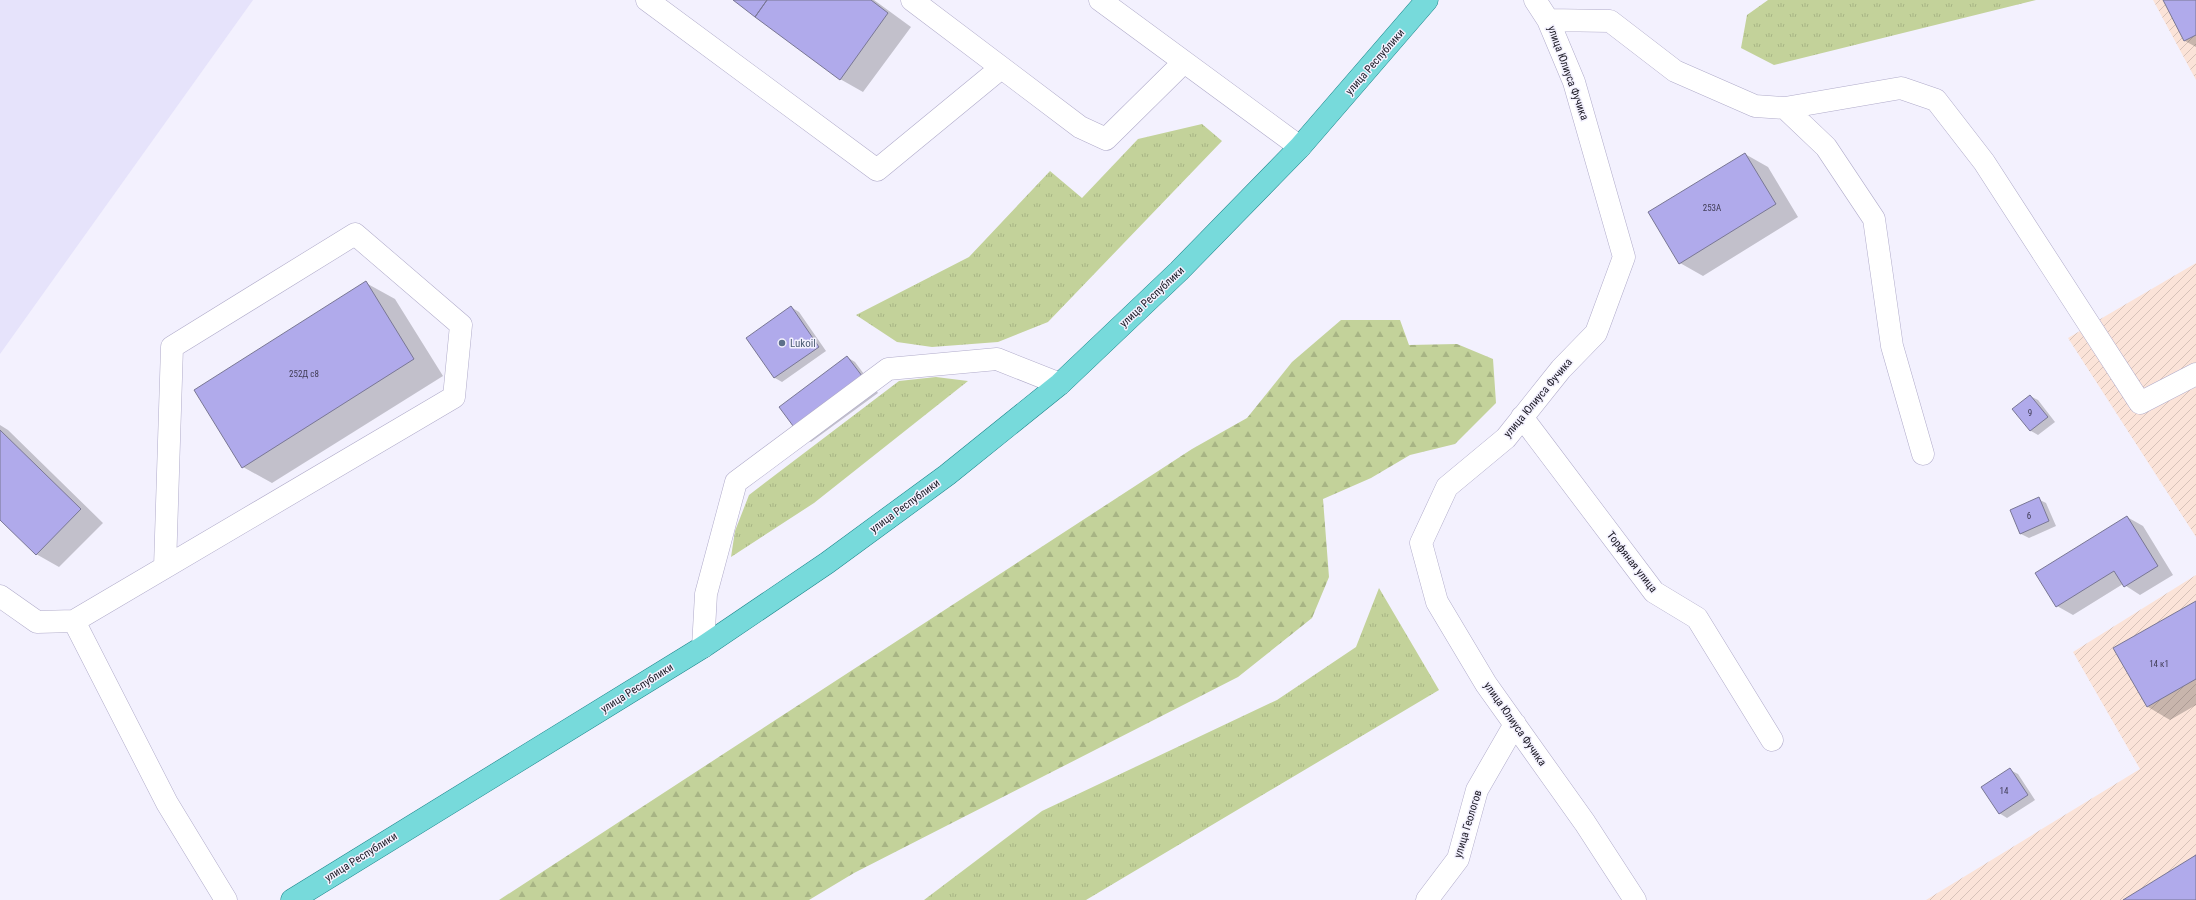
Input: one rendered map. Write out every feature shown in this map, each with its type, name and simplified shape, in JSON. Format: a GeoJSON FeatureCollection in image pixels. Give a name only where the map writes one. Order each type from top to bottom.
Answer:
{"type":"FeatureCollection","features":[{"type":"Feature","properties":{"kind":"main road","name":"улица Республики"},"geometry":{"type":"LineString","coordinates":[[292,900],[703,647],[827,563],[947,475],[1060,384],[1179,272],[1300,147],[1427,0]]}},
{"type":"Feature","properties":{"kind":"street"},"geometry":{"type":"LineString","coordinates":[[647,0],[877,170],[1001,68]]}},
{"type":"Feature","properties":{"kind":"street"},"geometry":{"type":"LineString","coordinates":[[912,0],[1080,127],[1106,139],[1184,62]]}},
{"type":"Feature","properties":{"kind":"street"},"geometry":{"type":"LineString","coordinates":[[1100,0],[1300,147]]}},
{"type":"Feature","properties":{"kind":"street","name":"улица Юлиуса Фучика"},"geometry":{"type":"LineString","coordinates":[[1535,0],[1548,20],[1574,82],[1593,144],[1624,257],[1596,333],[1561,369],[1506,438],[1447,487],[1421,542],[1437,602],[1486,684],[1585,823],[1635,900]]}},
{"type":"Feature","properties":{"kind":"street"},"geometry":{"type":"LineString","coordinates":[[1548,20],[1610,21],[1675,71],[1755,106],[1785,108],[1901,88],[1936,100],[1984,162],[2140,403],[2196,374]]}},
{"type":"Feature","properties":{"kind":"street"},"geometry":{"type":"LineString","coordinates":[[1785,108],[1826,147],[1874,219],[1892,346],[1923,454]]}},
{"type":"Feature","properties":{"kind":"street"},"geometry":{"type":"LineString","coordinates":[[0,596],[37,622],[74,621],[454,397],[461,325],[355,234],[172,347],[165,567]]}},
{"type":"Feature","properties":{"kind":"street"},"geometry":{"type":"LineString","coordinates":[[703,647],[706,594],[736,482],[888,369],[997,359],[1060,384]]}},
{"type":"Feature","properties":{"kind":"street","name":"Торфяная улица"},"geometry":{"type":"LineString","coordinates":[[1522,418],[1654,592],[1697,618],[1772,740]]}},
{"type":"Feature","properties":{"kind":"street"},"geometry":{"type":"LineString","coordinates":[[74,621],[167,803],[226,900]]}},
{"type":"Feature","properties":{"kind":"street","name":"улица Геологов"},"geometry":{"type":"LineString","coordinates":[[1427,900],[1458,859],[1477,790],[1515,724]]}},
{"type":"Feature","properties":{"kind":"shaded area"},"geometry":{"type":"Polygon","coordinates":[[[0,0],[253,0],[0,354],[0,0]]]}},
{"type":"Feature","properties":{"kind":"shaded area"},"geometry":{"type":"Polygon","coordinates":[[[2153,0],[2196,0],[2196,80],[2153,0]]]}},
{"type":"Feature","properties":{"kind":"shaded area"},"geometry":{"type":"Polygon","coordinates":[[[2196,263],[2196,537],[2068,338],[2196,263]]]}},
{"type":"Feature","properties":{"kind":"shaded area"},"geometry":{"type":"Polygon","coordinates":[[[2196,575],[2196,900],[1926,900],[2140,769],[2073,652],[2196,575]]]}},
{"type":"Feature","properties":{"kind":"green space"},"geometry":{"type":"Polygon","coordinates":[[[1768,0],[2036,0],[1774,65],[1741,48],[1747,15],[1768,0]]]}},
{"type":"Feature","properties":{"kind":"green space"},"geometry":{"type":"Polygon","coordinates":[[[1202,124],[1222,141],[1048,322],[998,342],[932,347],[897,342],[856,315],[969,257],[1050,171],[1082,198],[1138,139],[1202,124]]]}},
{"type":"Feature","properties":{"kind":"green space"},"geometry":{"type":"Polygon","coordinates":[[[1341,320],[1400,320],[1409,345],[1457,344],[1493,359],[1496,403],[1455,444],[1410,455],[1371,478],[1323,499],[1329,577],[1312,618],[1238,677],[854,873],[809,900],[499,900],[1192,449],[1247,418],[1292,362],[1341,320]]]}},
{"type":"Feature","properties":{"kind":"green space"},"geometry":{"type":"Polygon","coordinates":[[[936,377],[968,381],[814,503],[731,557],[735,531],[749,495],[899,381],[936,377]]]}},
{"type":"Feature","properties":{"kind":"green space"},"geometry":{"type":"Polygon","coordinates":[[[1379,588],[1439,690],[1086,900],[924,900],[1042,811],[1277,700],[1356,647],[1379,588]]]}},
{"type":"Feature","properties":{"kind":"building"},"geometry":{"type":"Polygon","coordinates":[[[733,0],[767,0],[755,17],[733,0]]]}},
{"type":"Feature","properties":{"kind":"building"},"geometry":{"type":"Polygon","coordinates":[[[767,0],[871,0],[888,13],[840,80],[755,17],[767,0]]]}},
{"type":"Feature","properties":{"kind":"building"},"geometry":{"type":"Polygon","coordinates":[[[2163,0],[2196,0],[2196,35],[2184,41],[2163,0]]]}},
{"type":"Feature","properties":{"kind":"building"},"geometry":{"type":"Polygon","coordinates":[[[1745,153],[1776,204],[1679,264],[1648,212],[1745,153]]]}},
{"type":"Feature","properties":{"kind":"building"},"geometry":{"type":"Polygon","coordinates":[[[366,281],[414,359],[242,468],[194,390],[366,281]]]}},
{"type":"Feature","properties":{"kind":"building","name":"Lukoil"},"geometry":{"type":"Polygon","coordinates":[[[791,306],[819,347],[774,378],[746,338],[791,306]]]}},
{"type":"Feature","properties":{"kind":"building"},"geometry":{"type":"Polygon","coordinates":[[[847,356],[871,388],[802,438],[779,407],[847,356]]]}},
{"type":"Feature","properties":{"kind":"building"},"geometry":{"type":"Polygon","coordinates":[[[2030,395],[2048,417],[2030,431],[2012,409],[2030,395]]]}},
{"type":"Feature","properties":{"kind":"building"},"geometry":{"type":"Polygon","coordinates":[[[0,430],[81,509],[36,555],[0,520],[0,430]]]}},
{"type":"Feature","properties":{"kind":"building"},"geometry":{"type":"Polygon","coordinates":[[[2039,497],[2049,521],[2020,534],[2010,510],[2039,497]]]}},
{"type":"Feature","properties":{"kind":"building"},"geometry":{"type":"Polygon","coordinates":[[[2127,516],[2158,566],[2124,587],[2114,571],[2056,607],[2035,573],[2127,516]]]}},
{"type":"Feature","properties":{"kind":"building"},"geometry":{"type":"Polygon","coordinates":[[[2196,601],[2196,679],[2147,707],[2113,648],[2196,601]]]}},
{"type":"Feature","properties":{"kind":"building"},"geometry":{"type":"Polygon","coordinates":[[[2010,768],[2028,795],[1999,814],[1981,787],[2010,768]]]}},
{"type":"Feature","properties":{"kind":"building"},"geometry":{"type":"Polygon","coordinates":[[[2196,855],[2196,900],[2123,900],[2196,855]]]}},
{"type":"Feature","properties":{"kind":"place","name":"Lukoil"},"geometry":{"type":"Point","coordinates":[782,343]}}]}
